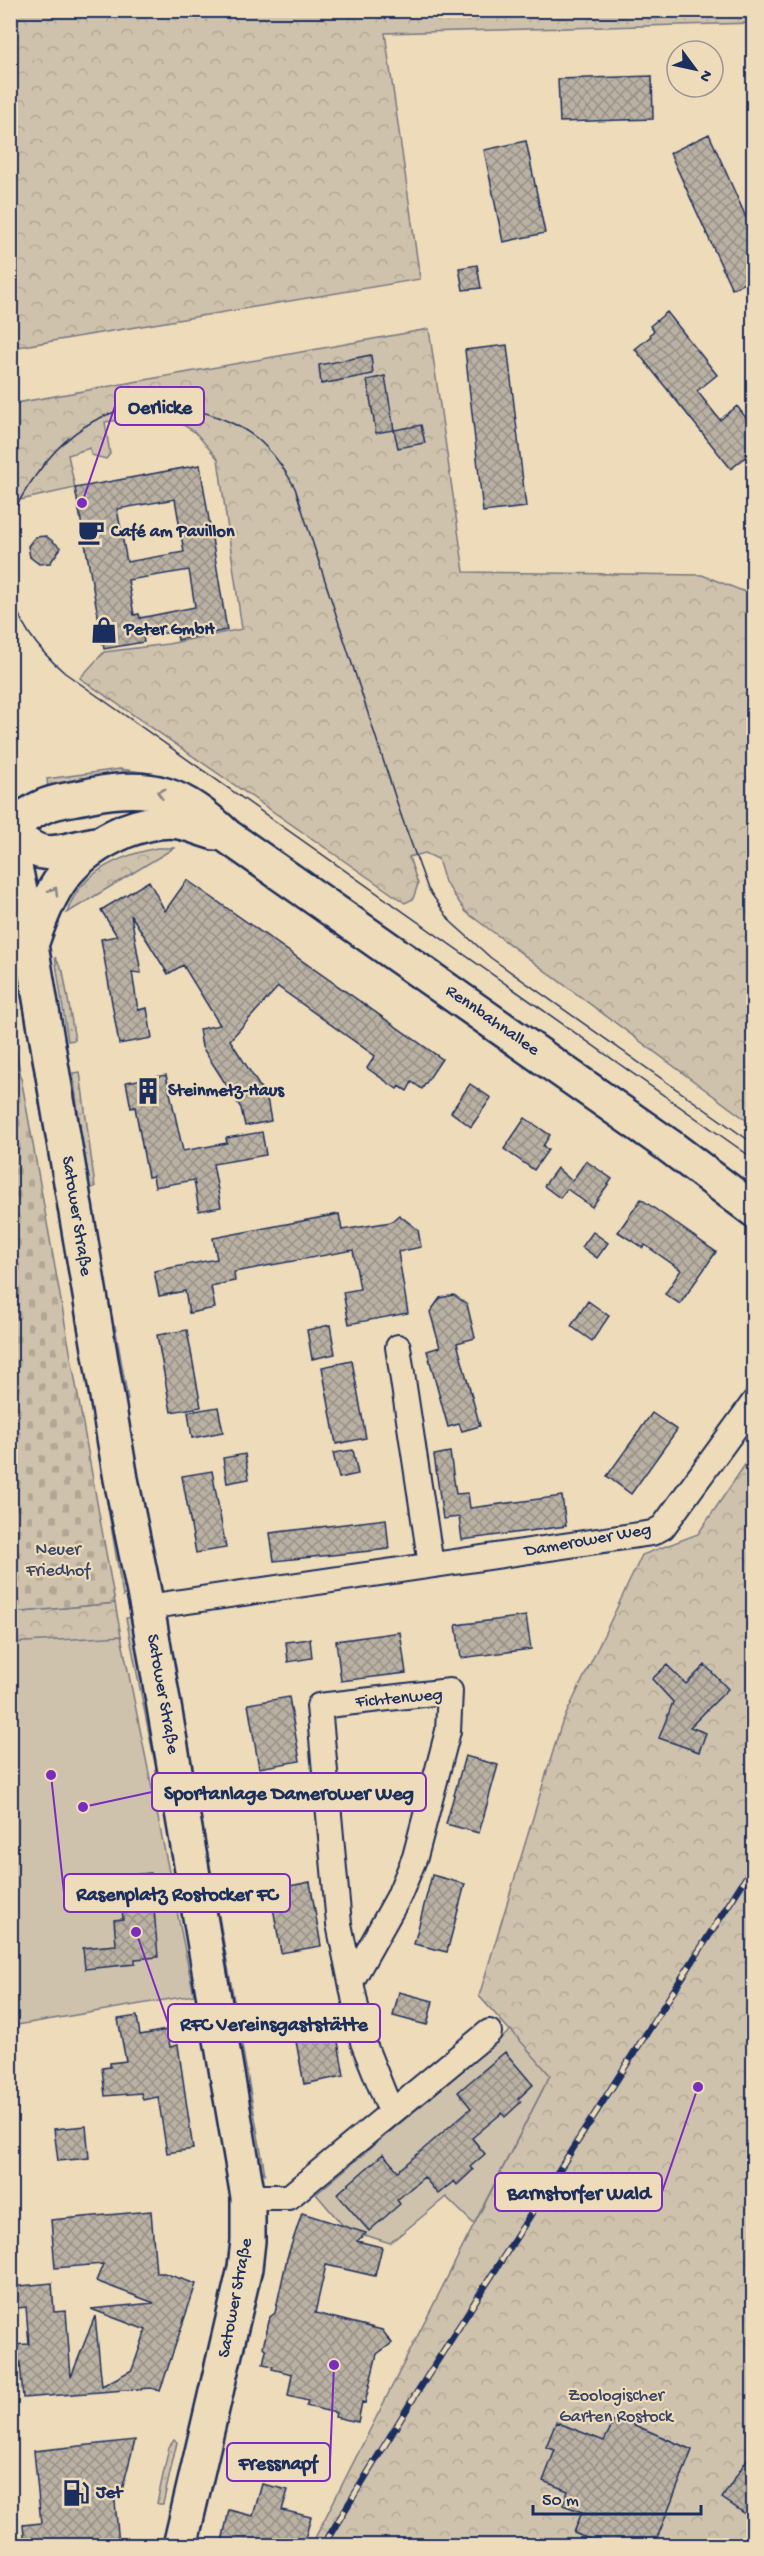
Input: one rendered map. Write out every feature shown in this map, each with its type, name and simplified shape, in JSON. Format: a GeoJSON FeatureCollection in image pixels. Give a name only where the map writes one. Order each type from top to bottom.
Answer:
{"type":"FeatureCollection","features":[{"type":"Feature","properties":{"kind":"main road","name":"Rennbahnallee"},"geometry":{"type":"LineString","coordinates":[[10,826],[42,806],[123,789],[148,789],[186,803],[227,836],[668,1145],[753,1210]]}},
{"type":"Feature","properties":{"kind":"main road","name":"Rennbahnallee"},"geometry":{"type":"LineString","coordinates":[[10,831],[29,848],[46,854],[96,844],[132,829],[158,822],[180,822],[227,836]]}},
{"type":"Feature","properties":{"kind":"main road","name":"Satower Straße"},"geometry":{"type":"LineString","coordinates":[[10,842],[31,945],[81,1250],[147,1607],[248,2197],[248,2241],[245,2268],[180,2546]]}},
{"type":"Feature","properties":{"kind":"main road","name":"Rennbahnallee"},"geometry":{"type":"LineString","coordinates":[[31,945],[41,915],[56,888],[72,864],[96,844]]}},
{"type":"Feature","properties":{"kind":"street"},"geometry":{"type":"LineString","coordinates":[[398,1347],[431,1565]]}},
{"type":"Feature","properties":{"kind":"street","name":"Damerower Weg"},"geometry":{"type":"LineString","coordinates":[[147,1607],[652,1533],[663,1527],[753,1402]]}},
{"type":"Feature","properties":{"kind":"street","name":"Fichtenweg"},"geometry":{"type":"LineString","coordinates":[[351,1982],[398,1898],[415,1857],[448,1731],[450,1691],[319,1706],[339,1924],[363,2042],[391,2112]]}},
{"type":"Feature","properties":{"kind":"street"},"geometry":{"type":"LineString","coordinates":[[248,2197],[289,2197],[314,2179],[489,2032]]}},
{"type":"Feature","properties":{"kind":"green space"},"geometry":{"type":"Polygon","coordinates":[[[11,10],[753,10],[754,23],[385,33],[420,279],[11,348],[11,10]]]}},
{"type":"Feature","properties":{"kind":"green space"},"geometry":{"type":"Polygon","coordinates":[[[429,329],[464,572],[702,575],[753,595],[753,1125],[466,912],[445,882],[438,859],[425,853],[409,857],[418,884],[413,899],[405,903],[80,678],[104,652],[168,644],[242,629],[218,459],[195,432],[164,413],[105,422],[110,454],[106,459],[91,455],[90,448],[68,455],[75,488],[11,502],[11,404],[429,329]]]}},
{"type":"Feature","properties":{"kind":"green space"},"geometry":{"type":"Polygon","coordinates":[[[120,769],[149,773],[119,775],[48,788],[47,779],[120,769]]]}},
{"type":"Feature","properties":{"kind":"green space"},"geometry":{"type":"Polygon","coordinates":[[[157,848],[174,848],[67,913],[81,887],[102,868],[128,856],[157,848]]]}},
{"type":"Feature","properties":{"kind":"green space"},"geometry":{"type":"Polygon","coordinates":[[[55,957],[63,971],[75,1040],[68,1041],[55,957]]]}},
{"type":"Feature","properties":{"kind":"green space"},"geometry":{"type":"Polygon","coordinates":[[[17,972],[36,1038],[130,1592],[123,1596],[17,972]]]}},
{"type":"Feature","properties":{"kind":"green space","name":"Neuer Friedhof"},"geometry":{"type":"Polygon","coordinates":[[[10,1016],[115,1603],[11,1613],[10,1613],[10,1016]]]}},
{"type":"Feature","properties":{"kind":"green space"},"geometry":{"type":"Polygon","coordinates":[[[80,1072],[95,1187],[88,1189],[73,1073],[80,1072]]]}},
{"type":"Feature","properties":{"kind":"green space"},"geometry":{"type":"Polygon","coordinates":[[[115,1326],[128,1400],[121,1402],[108,1327],[115,1326]]]}},
{"type":"Feature","properties":{"kind":"green space","name":"Zoologischer Garten Rostock"},"geometry":{"type":"Polygon","coordinates":[[[753,1453],[753,2545],[654,2545],[692,2450],[616,2417],[608,2434],[594,2483],[574,2532],[606,2545],[311,2546],[550,2075],[479,1996],[561,1725],[642,1555],[698,1534],[753,1453]]]}},
{"type":"Feature","properties":{"kind":"green space"},"geometry":{"type":"Polygon","coordinates":[[[115,1603],[121,1636],[110,1673],[11,1680],[11,1613],[115,1603]]]}},
{"type":"Feature","properties":{"kind":"green space"},"geometry":{"type":"Polygon","coordinates":[[[132,1617],[195,1964],[126,1618],[132,1617]]]}},
{"type":"Feature","properties":{"kind":"green space"},"geometry":{"type":"Polygon","coordinates":[[[166,1620],[265,2174],[257,2165],[163,1629],[166,1620]]]}},
{"type":"Feature","properties":{"kind":"green space"},"geometry":{"type":"Polygon","coordinates":[[[121,1636],[194,1995],[11,2026],[11,1643],[121,1636]]]}},
{"type":"Feature","properties":{"kind":"green space"},"geometry":{"type":"Polygon","coordinates":[[[511,2030],[550,2075],[474,2224],[446,2197],[390,2243],[346,2229],[316,2194],[511,2030]]]}},
{"type":"Feature","properties":{"kind":"green space"},"geometry":{"type":"Polygon","coordinates":[[[174,2440],[177,2442],[163,2504],[159,2504],[157,2503],[169,2447],[174,2440]]]}},
{"type":"Feature","properties":{"kind":"building"},"geometry":{"type":"Polygon","coordinates":[[[652,76],[653,119],[560,122],[558,79],[652,76]]]}},
{"type":"Feature","properties":{"kind":"building"},"geometry":{"type":"Polygon","coordinates":[[[709,134],[753,233],[753,279],[732,289],[670,153],[709,134]]]}},
{"type":"Feature","properties":{"kind":"building"},"geometry":{"type":"Polygon","coordinates":[[[526,141],[545,233],[503,242],[484,150],[526,141]]]}},
{"type":"Feature","properties":{"kind":"building"},"geometry":{"type":"Polygon","coordinates":[[[477,265],[481,288],[463,290],[459,268],[477,265]]]}},
{"type":"Feature","properties":{"kind":"building"},"geometry":{"type":"Polygon","coordinates":[[[667,312],[717,375],[697,391],[720,420],[737,406],[753,427],[753,451],[731,469],[635,349],[651,336],[650,334],[654,331],[650,326],[667,312]]]}},
{"type":"Feature","properties":{"kind":"building"},"geometry":{"type":"Polygon","coordinates":[[[507,345],[526,507],[483,512],[465,350],[507,345]]]}},
{"type":"Feature","properties":{"kind":"building"},"geometry":{"type":"Polygon","coordinates":[[[371,355],[373,374],[321,384],[319,365],[371,355]]]}},
{"type":"Feature","properties":{"kind":"building"},"geometry":{"type":"Polygon","coordinates":[[[385,376],[394,430],[376,433],[367,380],[385,376]]]}},
{"type":"Feature","properties":{"kind":"building"},"geometry":{"type":"Polygon","coordinates":[[[421,425],[425,443],[398,448],[394,430],[421,425]]]}},
{"type":"Feature","properties":{"kind":"building"},"geometry":{"type":"Polygon","coordinates":[[[200,465],[227,630],[178,640],[176,631],[143,637],[144,642],[104,649],[75,488],[200,465]],[[175,499],[117,509],[127,562],[184,552],[175,499]],[[189,570],[128,580],[134,615],[139,614],[140,618],[195,607],[189,570]]]}},
{"type":"Feature","properties":{"kind":"building"},"geometry":{"type":"Polygon","coordinates":[[[46,536],[61,548],[50,563],[39,564],[30,557],[28,546],[35,537],[46,536]]]}},
{"type":"Feature","properties":{"kind":"building"},"geometry":{"type":"Polygon","coordinates":[[[187,880],[442,1059],[422,1089],[412,1082],[407,1091],[399,1086],[397,1089],[367,1068],[375,1056],[278,987],[230,1040],[267,1098],[271,1121],[245,1126],[241,1108],[202,1047],[199,1029],[220,1025],[183,965],[168,974],[131,915],[141,973],[132,972],[138,1010],[147,1008],[152,1038],[119,1044],[101,939],[117,936],[101,910],[149,881],[165,911],[187,880]]]}},
{"type":"Feature","properties":{"kind":"building"},"geometry":{"type":"Polygon","coordinates":[[[166,1075],[183,1151],[227,1143],[226,1138],[262,1132],[266,1155],[213,1164],[221,1207],[199,1211],[194,1180],[155,1187],[153,1176],[148,1177],[135,1107],[131,1108],[126,1082],[166,1075]]]}},
{"type":"Feature","properties":{"kind":"building"},"geometry":{"type":"Polygon","coordinates":[[[470,1084],[491,1098],[471,1127],[451,1112],[470,1084]]]}},
{"type":"Feature","properties":{"kind":"building"},"geometry":{"type":"Polygon","coordinates":[[[525,1118],[550,1135],[543,1146],[548,1150],[534,1170],[504,1149],[525,1118]]]}},
{"type":"Feature","properties":{"kind":"building"},"geometry":{"type":"Polygon","coordinates":[[[586,1161],[612,1179],[592,1207],[567,1189],[560,1198],[544,1186],[557,1168],[572,1181],[586,1161]]]}},
{"type":"Feature","properties":{"kind":"building"},"geometry":{"type":"Polygon","coordinates":[[[641,1199],[716,1252],[680,1304],[665,1294],[681,1270],[645,1245],[643,1248],[618,1232],[641,1199]]]}},
{"type":"Feature","properties":{"kind":"building"},"geometry":{"type":"Polygon","coordinates":[[[339,1214],[342,1230],[391,1222],[399,1215],[418,1230],[421,1247],[398,1252],[408,1313],[349,1324],[343,1292],[360,1289],[353,1250],[234,1272],[235,1281],[211,1286],[215,1308],[189,1313],[185,1291],[159,1296],[154,1271],[217,1259],[213,1238],[339,1214]]]}},
{"type":"Feature","properties":{"kind":"building"},"geometry":{"type":"Polygon","coordinates":[[[593,1232],[608,1243],[597,1258],[582,1247],[593,1232]]]}},
{"type":"Feature","properties":{"kind":"building"},"geometry":{"type":"Polygon","coordinates":[[[454,1295],[467,1304],[475,1338],[457,1343],[480,1426],[462,1431],[459,1424],[448,1427],[427,1351],[440,1347],[430,1312],[440,1298],[454,1295]]]}},
{"type":"Feature","properties":{"kind":"building"},"geometry":{"type":"Polygon","coordinates":[[[588,1301],[609,1316],[592,1341],[571,1326],[588,1301]]]}},
{"type":"Feature","properties":{"kind":"building"},"geometry":{"type":"Polygon","coordinates":[[[330,1325],[335,1354],[312,1359],[307,1330],[330,1325]]]}},
{"type":"Feature","properties":{"kind":"building"},"geometry":{"type":"Polygon","coordinates":[[[187,1330],[201,1407],[171,1412],[157,1335],[187,1330]]]}},
{"type":"Feature","properties":{"kind":"building"},"geometry":{"type":"Polygon","coordinates":[[[352,1361],[366,1438],[336,1444],[322,1367],[352,1361]]]}},
{"type":"Feature","properties":{"kind":"building"},"geometry":{"type":"Polygon","coordinates":[[[218,1407],[223,1432],[192,1438],[188,1412],[218,1407]]]}},
{"type":"Feature","properties":{"kind":"building"},"geometry":{"type":"Polygon","coordinates":[[[652,1413],[677,1430],[631,1494],[607,1476],[652,1413]]]}},
{"type":"Feature","properties":{"kind":"building"},"geometry":{"type":"Polygon","coordinates":[[[353,1450],[358,1474],[339,1478],[333,1453],[353,1450]]]}},
{"type":"Feature","properties":{"kind":"building"},"geometry":{"type":"Polygon","coordinates":[[[450,1452],[456,1494],[468,1493],[470,1508],[562,1496],[566,1526],[462,1540],[459,1517],[443,1519],[434,1455],[450,1452]]]}},
{"type":"Feature","properties":{"kind":"building"},"geometry":{"type":"Polygon","coordinates":[[[245,1454],[249,1479],[227,1483],[223,1458],[245,1454]]]}},
{"type":"Feature","properties":{"kind":"building"},"geometry":{"type":"Polygon","coordinates":[[[212,1471],[226,1548],[196,1553],[182,1476],[212,1471]]]}},
{"type":"Feature","properties":{"kind":"building"},"geometry":{"type":"Polygon","coordinates":[[[386,1519],[389,1549],[274,1561],[270,1533],[386,1519]]]}},
{"type":"Feature","properties":{"kind":"building"},"geometry":{"type":"Polygon","coordinates":[[[526,1616],[531,1649],[461,1658],[456,1625],[526,1616]]]}},
{"type":"Feature","properties":{"kind":"building"},"geometry":{"type":"Polygon","coordinates":[[[400,1632],[406,1673],[341,1681],[336,1641],[400,1632]]]}},
{"type":"Feature","properties":{"kind":"building"},"geometry":{"type":"Polygon","coordinates":[[[310,1639],[312,1658],[288,1662],[286,1642],[310,1639]]]}},
{"type":"Feature","properties":{"kind":"building"},"geometry":{"type":"Polygon","coordinates":[[[667,1665],[686,1684],[705,1665],[728,1689],[690,1727],[706,1733],[699,1752],[659,1738],[673,1702],[652,1679],[667,1665]]]}},
{"type":"Feature","properties":{"kind":"building"},"geometry":{"type":"Polygon","coordinates":[[[289,1697],[300,1761],[259,1768],[248,1704],[289,1697]]]}},
{"type":"Feature","properties":{"kind":"building"},"geometry":{"type":"Polygon","coordinates":[[[465,1756],[498,1765],[479,1833],[446,1824],[465,1756]]]}},
{"type":"Feature","properties":{"kind":"building"},"geometry":{"type":"Polygon","coordinates":[[[151,1873],[158,1957],[135,1959],[135,1964],[85,1969],[83,1948],[116,1945],[114,1920],[123,1919],[119,1876],[151,1873]]]}},
{"type":"Feature","properties":{"kind":"building"},"geometry":{"type":"Polygon","coordinates":[[[432,1875],[465,1884],[447,1952],[414,1944],[432,1875]]]}},
{"type":"Feature","properties":{"kind":"building"},"geometry":{"type":"Polygon","coordinates":[[[310,1882],[321,1946],[281,1953],[270,1890],[310,1882]]]}},
{"type":"Feature","properties":{"kind":"building"},"geometry":{"type":"Polygon","coordinates":[[[399,1992],[433,2001],[427,2025],[393,2016],[399,1992]]]}},
{"type":"Feature","properties":{"kind":"building"},"geometry":{"type":"Polygon","coordinates":[[[333,2013],[344,2076],[304,2084],[292,2020],[333,2013]]]}},
{"type":"Feature","properties":{"kind":"building"},"geometry":{"type":"Polygon","coordinates":[[[137,2016],[140,2035],[167,2030],[170,2047],[178,2045],[193,2149],[167,2153],[158,2097],[143,2100],[141,2093],[105,2096],[102,2068],[110,2067],[110,2063],[126,2061],[118,2019],[137,2016]]]}},
{"type":"Feature","properties":{"kind":"building"},"geometry":{"type":"Polygon","coordinates":[[[505,2052],[533,2085],[518,2099],[521,2102],[505,2117],[502,2113],[472,2138],[485,2154],[470,2167],[473,2170],[457,2185],[454,2181],[438,2194],[424,2177],[397,2200],[400,2204],[369,2231],[337,2194],[383,2154],[398,2171],[471,2108],[458,2092],[505,2052]]]}},
{"type":"Feature","properties":{"kind":"building"},"geometry":{"type":"Polygon","coordinates":[[[86,2126],[89,2158],[58,2161],[54,2129],[86,2126]]]}},
{"type":"Feature","properties":{"kind":"building"},"geometry":{"type":"Polygon","coordinates":[[[151,2211],[156,2273],[164,2273],[196,2284],[160,2391],[151,2388],[23,2398],[20,2362],[12,2363],[11,2345],[29,2344],[26,2307],[10,2309],[10,2287],[52,2283],[54,2312],[66,2311],[71,2377],[95,2316],[102,2386],[132,2370],[146,2330],[91,2309],[154,2303],[96,2281],[103,2264],[55,2268],[51,2220],[151,2211]]]}},
{"type":"Feature","properties":{"kind":"building"},"geometry":{"type":"Polygon","coordinates":[[[302,2213],[366,2233],[357,2241],[382,2247],[375,2276],[326,2265],[315,2313],[382,2330],[392,2343],[377,2354],[358,2422],[335,2417],[336,2413],[306,2406],[308,2401],[288,2396],[292,2374],[263,2364],[266,2350],[263,2347],[270,2317],[275,2313],[287,2258],[302,2213]]]}},
{"type":"Feature","properties":{"kind":"building"},"geometry":{"type":"Polygon","coordinates":[[[616,2417],[692,2450],[654,2546],[606,2546],[574,2533],[582,2512],[563,2505],[568,2491],[543,2481],[555,2450],[546,2447],[556,2422],[604,2441],[616,2417]]]}},
{"type":"Feature","properties":{"kind":"building","name":"Jet"},"geometry":{"type":"Polygon","coordinates":[[[135,2440],[122,2490],[114,2491],[119,2544],[25,2546],[23,2525],[41,2523],[34,2451],[135,2440]]]}},
{"type":"Feature","properties":{"kind":"building"},"geometry":{"type":"Polygon","coordinates":[[[753,2450],[753,2519],[722,2498],[753,2450]]]}},
{"type":"Feature","properties":{"kind":"building"},"geometry":{"type":"Polygon","coordinates":[[[262,2484],[288,2490],[282,2510],[311,2517],[303,2546],[274,2539],[264,2546],[221,2546],[229,2510],[253,2516],[262,2484]]]}},
{"type":"Feature","properties":{"kind":"tram line"},"geometry":{"type":"LineString","coordinates":[[10,523],[26,490],[56,450],[75,433],[95,420],[117,411],[140,406],[164,405],[189,408],[229,422],[255,437],[274,456],[295,488],[402,818],[428,889],[451,922],[491,958],[754,1144]]}},
{"type":"Feature","properties":{"kind":"tram line"},"geometry":{"type":"LineString","coordinates":[[10,589],[18,614],[31,636],[65,673],[754,1159]]}},
{"type":"Feature","properties":{"kind":"railway"},"geometry":{"type":"LineString","coordinates":[[323,2546],[416,2394],[754,1865]]}},
{"type":"Feature","properties":{"kind":"place","name":"Oerlicke"},"geometry":{"type":"Point","coordinates":[82,503]}},
{"type":"Feature","properties":{"kind":"place","name":"Café am Pavillon"},"geometry":{"type":"Point","coordinates":[91,532]}},
{"type":"Feature","properties":{"kind":"place","name":"Peter GmbH"},"geometry":{"type":"Point","coordinates":[104,630]}},
{"type":"Feature","properties":{"kind":"place","name":"Steinmetz-Haus"},"geometry":{"type":"Point","coordinates":[148,1091]}},
{"type":"Feature","properties":{"kind":"place","name":"Rasenplatz Rostocker FC"},"geometry":{"type":"Point","coordinates":[51,1775]}},
{"type":"Feature","properties":{"kind":"place","name":"Sportanlage Damerower Weg"},"geometry":{"type":"Point","coordinates":[83,1807]}},
{"type":"Feature","properties":{"kind":"place","name":"RFC Vereinsgaststätte"},"geometry":{"type":"Point","coordinates":[136,1932]}},
{"type":"Feature","properties":{"kind":"place","name":"Barnstorfer Wald"},"geometry":{"type":"Point","coordinates":[698,2087]}},
{"type":"Feature","properties":{"kind":"place","name":"Fressnapf"},"geometry":{"type":"Point","coordinates":[334,2365]}},
{"type":"Feature","properties":{"kind":"place","name":"Jet"},"geometry":{"type":"Point","coordinates":[76,2493]}}]}
